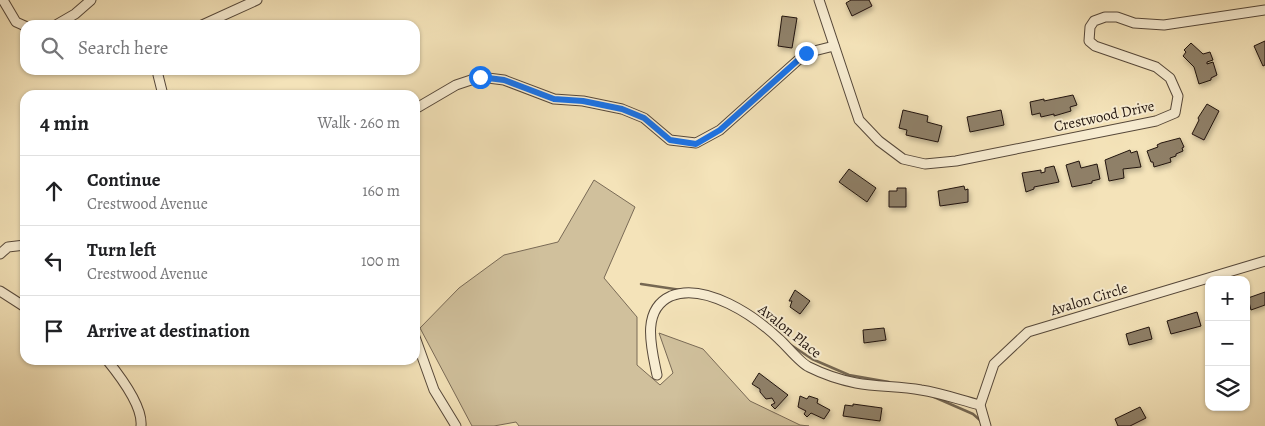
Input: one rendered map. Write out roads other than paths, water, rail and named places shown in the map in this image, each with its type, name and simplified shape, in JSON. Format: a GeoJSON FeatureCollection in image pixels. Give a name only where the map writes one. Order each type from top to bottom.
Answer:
{"type":"FeatureCollection","features":[{"type":"Feature","properties":{"kind":"street"},"geometry":{"type":"LineString","coordinates":[[3,0],[16,22],[20,24]]}},
{"type":"Feature","properties":{"kind":"street"},"geometry":{"type":"LineString","coordinates":[[65,20],[76,14],[91,0]]}},
{"type":"Feature","properties":{"kind":"street"},"geometry":{"type":"LineString","coordinates":[[213,20],[257,0]]}},
{"type":"Feature","properties":{"kind":"street","name":"Crestwood Drive"},"geometry":{"type":"LineString","coordinates":[[819,0],[859,120],[879,141],[903,159],[925,164],[956,161],[1156,121],[1175,112],[1178,96],[1170,78],[1156,67],[1095,46],[1089,41],[1088,36],[1094,21],[1105,17],[1118,17],[1134,22],[1164,25],[1265,10]]}},
{"type":"Feature","properties":{"kind":"street"},"geometry":{"type":"LineString","coordinates":[[420,106],[456,85],[480,77],[504,80],[554,99],[583,101],[622,109],[644,118],[670,140],[696,144],[720,130],[806,53],[834,46]]}},
{"type":"Feature","properties":{"kind":"street"},"geometry":{"type":"LineString","coordinates":[[158,75],[162,90]]}},
{"type":"Feature","properties":{"kind":"street"},"geometry":{"type":"LineString","coordinates":[[0,254],[8,247],[20,246]]}},
{"type":"Feature","properties":{"kind":"street","name":"Avalon Circle"},"geometry":{"type":"LineString","coordinates":[[980,405],[994,364],[1028,332],[1265,261]]}},
{"type":"Feature","properties":{"kind":"street"},"geometry":{"type":"LineString","coordinates":[[0,291],[20,304]]}},
{"type":"Feature","properties":{"kind":"street","name":"Avalon Place"},"geometry":{"type":"LineString","coordinates":[[658,375],[650,339],[652,320],[656,309],[664,299],[677,294],[696,293],[733,304],[777,337],[807,367],[856,383],[921,390],[980,405]]}},
{"type":"Feature","properties":{"kind":"street"},"geometry":{"type":"LineString","coordinates":[[420,351],[434,390],[456,426]]}},
{"type":"Feature","properties":{"kind":"street"},"geometry":{"type":"LineString","coordinates":[[111,365],[126,384],[142,419],[141,426]]}},
{"type":"Feature","properties":{"kind":"street"},"geometry":{"type":"LineString","coordinates":[[980,405],[986,426]]}},
{"type":"Feature","properties":{"kind":"waterway"},"geometry":{"type":"LineString","coordinates":[[641,284],[681,290]]}},
{"type":"Feature","properties":{"kind":"waterway"},"geometry":{"type":"LineString","coordinates":[[788,343],[812,359],[849,375],[889,382]]}},
{"type":"Feature","properties":{"kind":"waterway"},"geometry":{"type":"LineString","coordinates":[[934,397],[973,414],[982,422]]}}]}
